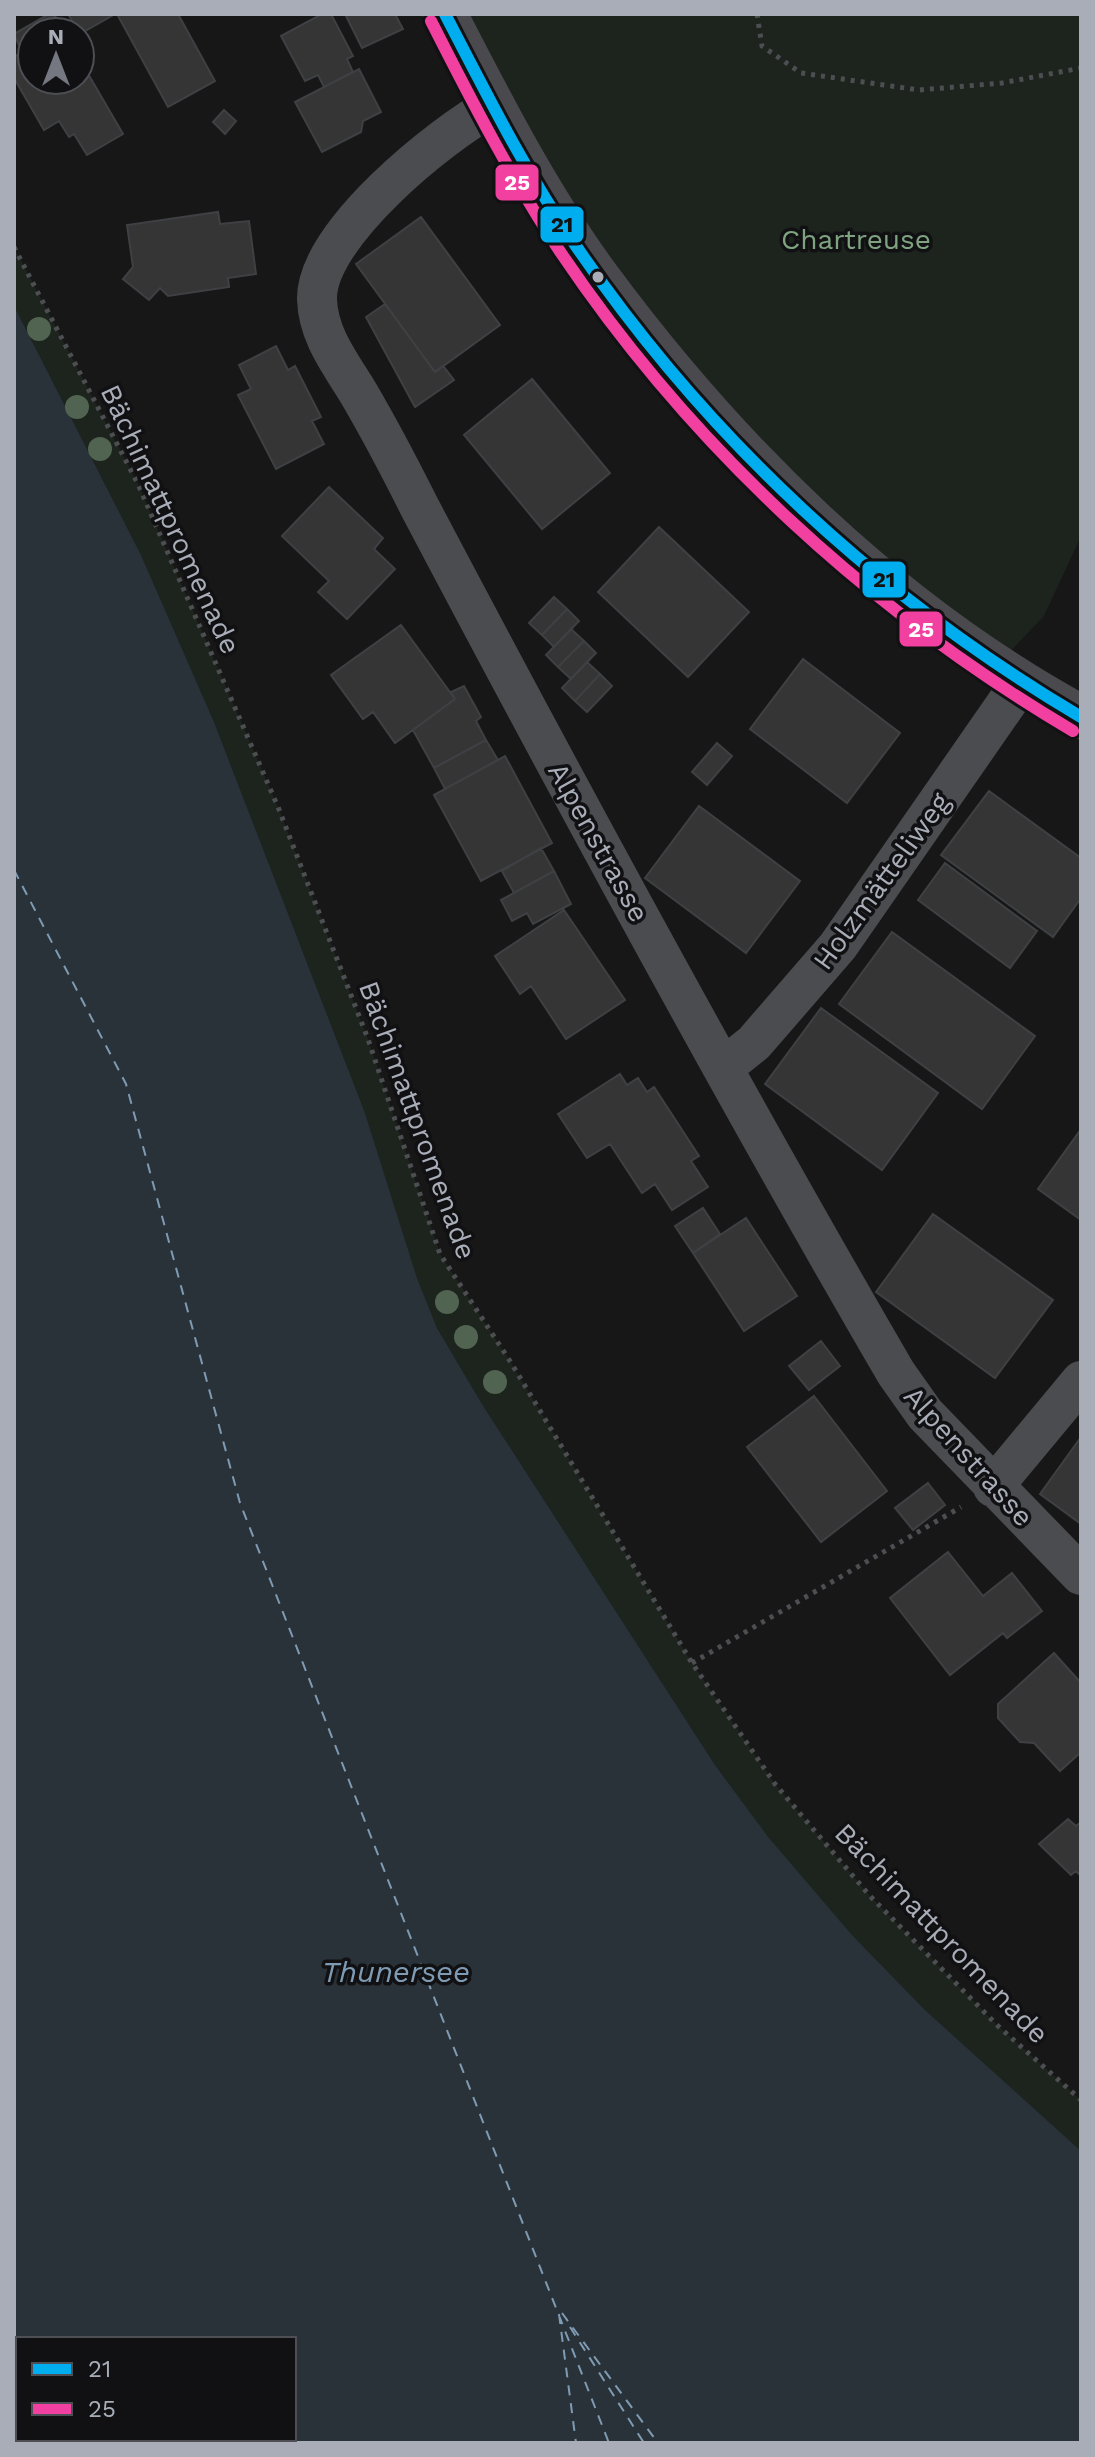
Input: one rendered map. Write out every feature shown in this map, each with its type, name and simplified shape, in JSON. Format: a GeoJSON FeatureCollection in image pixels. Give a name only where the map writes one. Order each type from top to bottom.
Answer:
{"type":"FeatureCollection","features":[{"type":"Feature","properties":{"kind":"main road"},"geometry":{"type":"LineString","coordinates":[[445,14],[549,203],[598,277],[729,438],[848,552],[947,630],[1081,717]]}},
{"type":"Feature","properties":{"kind":"street","name":"Alpenstrasse"},"geometry":{"type":"LineString","coordinates":[[493,106],[445,135],[361,215],[334,247],[319,278],[319,320],[330,347],[407,483],[572,797],[896,1373],[925,1414],[1081,1575]]}},
{"type":"Feature","properties":{"kind":"street","name":"Holzmätteliweg"},"geometry":{"type":"LineString","coordinates":[[724,1067],[754,1043],[838,946],[1022,681]]}},
{"type":"Feature","properties":{"kind":"street"},"geometry":{"type":"LineString","coordinates":[[993,1487],[1081,1381]]}},
{"type":"Feature","properties":{"kind":"path"},"geometry":{"type":"LineString","coordinates":[[757,14],[762,46],[801,73],[919,90],[1002,83],[1081,68]]}},
{"type":"Feature","properties":{"kind":"path","name":"Bächimattpromenade"},"geometry":{"type":"LineString","coordinates":[[14,247],[138,484],[278,807],[368,1039],[440,1254],[510,1361],[692,1663],[775,1784],[870,1896],[998,2026],[1081,2100]]}},
{"type":"Feature","properties":{"kind":"path"},"geometry":{"type":"LineString","coordinates":[[692,1663],[919,1532]]}},
{"type":"Feature","properties":{"kind":"green space","name":"Chartreuse"},"geometry":{"type":"Polygon","coordinates":[[[445,14],[1081,14],[1081,536],[1044,616],[998,664],[729,438],[445,14]]]}},
{"type":"Feature","properties":{"kind":"green space"},"geometry":{"type":"Polygon","coordinates":[[[14,247],[138,484],[278,807],[368,1039],[440,1254],[510,1361],[692,1663],[775,1784],[870,1896],[998,2026],[1081,2100],[1081,2151],[925,2010],[852,1935],[768,1838],[715,1765],[482,1404],[437,1328],[417,1278],[365,1113],[214,722],[141,555],[14,306],[14,247]]]}},
{"type":"Feature","properties":{"kind":"water","name":"Thunersee"},"geometry":{"type":"Polygon","coordinates":[[[14,306],[141,555],[214,722],[365,1113],[417,1278],[437,1328],[482,1404],[715,1765],[768,1837],[852,1935],[925,2010],[1081,2151],[1081,2443],[14,2443],[14,306]]]}},
{"type":"Feature","properties":{"kind":"building"},"geometry":{"type":"Polygon","coordinates":[[[115,14],[96,25],[96,16],[69,16],[115,14]]]}},
{"type":"Feature","properties":{"kind":"building"},"geometry":{"type":"Polygon","coordinates":[[[117,14],[178,14],[215,81],[168,107],[117,14]]]}},
{"type":"Feature","properties":{"kind":"building"},"geometry":{"type":"Polygon","coordinates":[[[322,14],[331,14],[353,56],[347,59],[353,72],[324,87],[318,75],[305,81],[281,36],[322,14]]]}},
{"type":"Feature","properties":{"kind":"building"},"geometry":{"type":"Polygon","coordinates":[[[345,14],[395,14],[403,29],[362,48],[345,14]]]}},
{"type":"Feature","properties":{"kind":"building"},"geometry":{"type":"Polygon","coordinates":[[[16,56],[16,81],[14,78],[16,56]]]}},
{"type":"Feature","properties":{"kind":"building"},"geometry":{"type":"Polygon","coordinates":[[[359,69],[381,112],[363,121],[361,132],[322,152],[295,102],[359,69]]]}},
{"type":"Feature","properties":{"kind":"building"},"geometry":{"type":"Polygon","coordinates":[[[96,88],[123,134],[87,155],[74,134],[69,137],[59,121],[44,130],[24,96],[96,96],[96,88]]]}},
{"type":"Feature","properties":{"kind":"building"},"geometry":{"type":"Polygon","coordinates":[[[224,110],[236,121],[225,134],[213,122],[224,110]]]}},
{"type":"Feature","properties":{"kind":"building"},"geometry":{"type":"Polygon","coordinates":[[[218,212],[220,224],[249,221],[256,274],[228,278],[229,287],[168,296],[160,288],[149,300],[123,279],[133,267],[127,225],[218,212]]]}},
{"type":"Feature","properties":{"kind":"building"},"geometry":{"type":"Polygon","coordinates":[[[421,217],[500,325],[435,372],[356,264],[421,217]]]}},
{"type":"Feature","properties":{"kind":"building"},"geometry":{"type":"Polygon","coordinates":[[[385,304],[435,372],[443,366],[454,380],[415,407],[366,317],[385,304]]]}},
{"type":"Feature","properties":{"kind":"building"},"geometry":{"type":"Polygon","coordinates":[[[276,346],[288,370],[295,366],[321,417],[312,421],[324,444],[276,469],[238,395],[251,389],[239,365],[276,346]]]}},
{"type":"Feature","properties":{"kind":"building"},"geometry":{"type":"Polygon","coordinates":[[[532,379],[610,473],[542,529],[464,435],[532,379]]]}},
{"type":"Feature","properties":{"kind":"building"},"geometry":{"type":"Polygon","coordinates":[[[329,487],[383,538],[374,549],[395,569],[347,619],[318,592],[329,581],[282,536],[329,487]]]}},
{"type":"Feature","properties":{"kind":"building"},"geometry":{"type":"Polygon","coordinates":[[[659,527],[749,612],[688,677],[598,592],[659,527]]]}},
{"type":"Feature","properties":{"kind":"building"},"geometry":{"type":"Polygon","coordinates":[[[554,597],[567,609],[542,635],[529,623],[554,597]]]}},
{"type":"Feature","properties":{"kind":"building"},"geometry":{"type":"Polygon","coordinates":[[[567,609],[579,621],[554,647],[542,635],[567,609]]]}},
{"type":"Feature","properties":{"kind":"building"},"geometry":{"type":"Polygon","coordinates":[[[401,625],[455,699],[395,743],[373,712],[363,719],[331,675],[401,625]]]}},
{"type":"Feature","properties":{"kind":"building"},"geometry":{"type":"Polygon","coordinates":[[[571,629],[584,641],[558,667],[546,655],[571,629]]]}},
{"type":"Feature","properties":{"kind":"building"},"geometry":{"type":"Polygon","coordinates":[[[584,641],[596,653],[571,679],[558,667],[584,641]]]}},
{"type":"Feature","properties":{"kind":"building"},"geometry":{"type":"Polygon","coordinates":[[[803,659],[900,733],[847,803],[750,729],[803,659]]]}},
{"type":"Feature","properties":{"kind":"building"},"geometry":{"type":"Polygon","coordinates":[[[587,662],[600,674],[575,701],[562,688],[587,662]]]}},
{"type":"Feature","properties":{"kind":"building"},"geometry":{"type":"Polygon","coordinates":[[[600,674],[612,686],[587,712],[575,701],[600,674]]]}},
{"type":"Feature","properties":{"kind":"building"},"geometry":{"type":"Polygon","coordinates":[[[464,686],[481,717],[476,721],[486,740],[434,768],[413,730],[455,699],[451,692],[464,686]]]}},
{"type":"Feature","properties":{"kind":"building"},"geometry":{"type":"Polygon","coordinates":[[[486,740],[498,760],[445,789],[434,768],[486,740]]]}},
{"type":"Feature","properties":{"kind":"building"},"geometry":{"type":"Polygon","coordinates":[[[717,743],[732,756],[707,785],[692,772],[717,743]]]}},
{"type":"Feature","properties":{"kind":"building"},"geometry":{"type":"Polygon","coordinates":[[[505,756],[552,843],[481,881],[434,795],[505,756]]]}},
{"type":"Feature","properties":{"kind":"building"},"geometry":{"type":"Polygon","coordinates":[[[989,791],[1081,858],[1081,898],[1053,937],[941,855],[989,791]]]}},
{"type":"Feature","properties":{"kind":"building"},"geometry":{"type":"Polygon","coordinates":[[[699,806],[800,881],[746,953],[645,878],[699,806]]]}},
{"type":"Feature","properties":{"kind":"building"},"geometry":{"type":"Polygon","coordinates":[[[541,848],[554,871],[514,893],[502,871],[541,848]]]}},
{"type":"Feature","properties":{"kind":"building"},"geometry":{"type":"Polygon","coordinates":[[[945,863],[1037,931],[1010,968],[918,900],[945,863]]]}},
{"type":"Feature","properties":{"kind":"building"},"geometry":{"type":"Polygon","coordinates":[[[554,871],[571,904],[533,924],[527,913],[512,921],[501,900],[554,871]]]}},
{"type":"Feature","properties":{"kind":"building"},"geometry":{"type":"Polygon","coordinates":[[[564,910],[625,1000],[566,1039],[531,986],[520,994],[495,956],[564,910]]]}},
{"type":"Feature","properties":{"kind":"building"},"geometry":{"type":"Polygon","coordinates":[[[892,932],[1035,1036],[982,1109],[839,1004],[892,932]]]}},
{"type":"Feature","properties":{"kind":"building"},"geometry":{"type":"Polygon","coordinates":[[[821,1008],[938,1093],[882,1170],[765,1084],[821,1008]]]}},
{"type":"Feature","properties":{"kind":"building"},"geometry":{"type":"Polygon","coordinates":[[[620,1074],[627,1085],[638,1078],[647,1092],[654,1087],[699,1156],[691,1161],[708,1187],[672,1210],[655,1184],[642,1193],[610,1144],[587,1158],[558,1114],[620,1074]]]}},
{"type":"Feature","properties":{"kind":"building"},"geometry":{"type":"Polygon","coordinates":[[[1081,1129],[1081,1220],[1038,1189],[1081,1129]]]}},
{"type":"Feature","properties":{"kind":"building"},"geometry":{"type":"Polygon","coordinates":[[[703,1208],[720,1234],[693,1253],[675,1226],[703,1208]]]}},
{"type":"Feature","properties":{"kind":"building"},"geometry":{"type":"Polygon","coordinates":[[[933,1214],[1053,1300],[995,1378],[876,1292],[933,1214]]]}},
{"type":"Feature","properties":{"kind":"building"},"geometry":{"type":"Polygon","coordinates":[[[746,1218],[797,1296],[744,1331],[693,1253],[746,1218]]]}},
{"type":"Feature","properties":{"kind":"building"},"geometry":{"type":"Polygon","coordinates":[[[821,1341],[840,1366],[809,1390],[789,1366],[821,1341]]]}},
{"type":"Feature","properties":{"kind":"building"},"geometry":{"type":"Polygon","coordinates":[[[814,1396],[887,1491],[821,1542],[747,1447],[814,1396]]]}},
{"type":"Feature","properties":{"kind":"building"},"geometry":{"type":"Polygon","coordinates":[[[1081,1437],[1081,1524],[1040,1494],[1081,1437]]]}},
{"type":"Feature","properties":{"kind":"building"},"geometry":{"type":"Polygon","coordinates":[[[928,1483],[945,1505],[913,1530],[895,1508],[928,1483]]]}},
{"type":"Feature","properties":{"kind":"building"},"geometry":{"type":"Polygon","coordinates":[[[948,1552],[983,1596],[1012,1573],[1042,1611],[1007,1638],[1003,1633],[950,1675],[890,1598],[948,1552]]]}},
{"type":"Feature","properties":{"kind":"building"},"geometry":{"type":"Polygon","coordinates":[[[1054,1653],[1081,1683],[1081,1752],[1060,1771],[1034,1743],[1020,1742],[998,1718],[998,1704],[1054,1653]]]}},
{"type":"Feature","properties":{"kind":"building"},"geometry":{"type":"Polygon","coordinates":[[[1068,1819],[1076,1826],[1081,1822],[1081,1876],[1076,1871],[1071,1875],[1039,1844],[1068,1819]]]}},
{"type":"Feature","properties":{"kind":"ferry route"},"geometry":{"type":"LineString","coordinates":[[14,870],[126,1084],[240,1503],[609,2443]]}},
{"type":"Feature","properties":{"kind":"ferry route"},"geometry":{"type":"LineString","coordinates":[[562,2313],[658,2443]]}},
{"type":"Feature","properties":{"kind":"ferry route"},"geometry":{"type":"LineString","coordinates":[[559,2314],[576,2443]]}},
{"type":"Feature","properties":{"kind":"ferry route"},"geometry":{"type":"LineString","coordinates":[[570,2327],[644,2443]]}},
{"type":"Feature","properties":{"kind":"transit line","name":"21"},"geometry":{"type":"LineString","coordinates":[[445,14],[540,190],[627,317],[682,384],[741,448],[868,567],[1007,671],[1081,717]]}},
{"type":"Feature","properties":{"kind":"transit line","name":"25"},"geometry":{"type":"LineString","coordinates":[[431,21],[493,139],[543,225],[613,325],[668,394],[727,459],[857,579],[998,684],[1073,731]]}}]}
